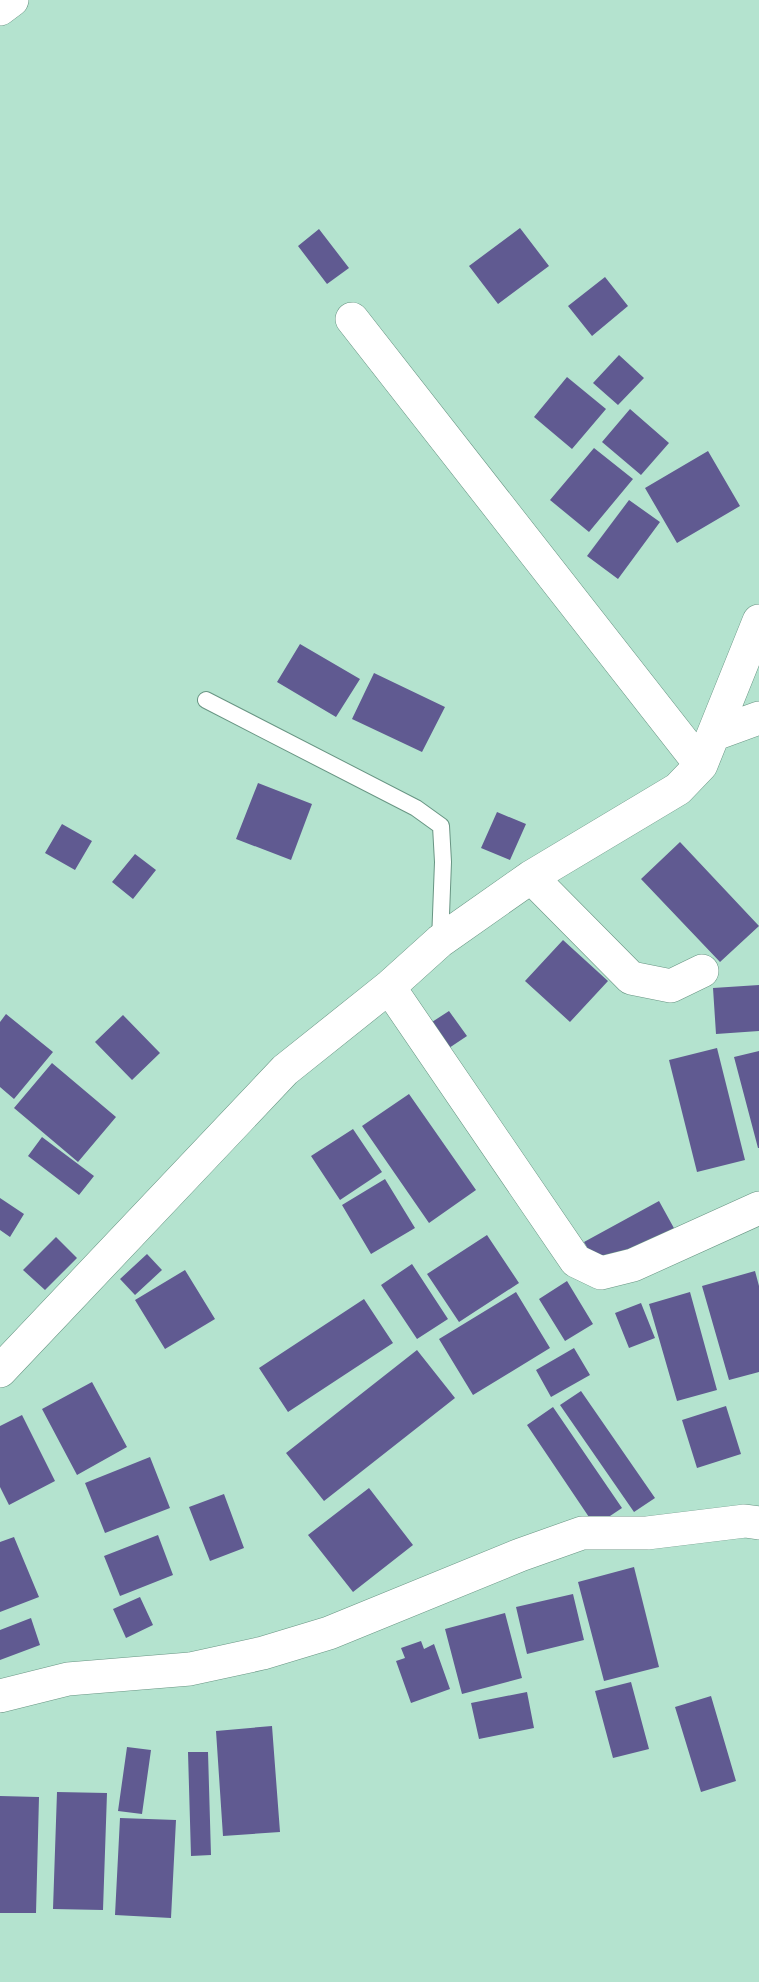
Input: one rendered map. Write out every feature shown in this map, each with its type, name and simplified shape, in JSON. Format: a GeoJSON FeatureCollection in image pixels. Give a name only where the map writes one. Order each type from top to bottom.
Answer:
{"type":"FeatureCollection","features":[{"type":"Feature","properties":{"kind":"main road"},"geometry":{"type":"LineString","coordinates":[[0,9],[12,0]]}},
{"type":"Feature","properties":{"kind":"main road"},"geometry":{"type":"LineString","coordinates":[[352,319],[700,765]]}},
{"type":"Feature","properties":{"kind":"main road"},"geometry":{"type":"LineString","coordinates":[[0,1371],[285,1070],[389,987],[440,941],[531,877],[678,789],[700,765],[715,734],[759,621]]}},
{"type":"Feature","properties":{"kind":"main road"},"geometry":{"type":"LineString","coordinates":[[715,734],[759,718]]}},
{"type":"Feature","properties":{"kind":"main road"},"geometry":{"type":"LineString","coordinates":[[531,877],[631,978],[671,986],[702,971]]}},
{"type":"Feature","properties":{"kind":"main road"},"geometry":{"type":"LineString","coordinates":[[389,987],[576,1261],[601,1273],[633,1265],[759,1208]]}},
{"type":"Feature","properties":{"kind":"main road"},"geometry":{"type":"LineString","coordinates":[[0,1696],[68,1679],[190,1669],[264,1653],[329,1633],[520,1555],[582,1533],[647,1533],[745,1521],[759,1523]]}},
{"type":"Feature","properties":{"kind":"lane"},"geometry":{"type":"LineString","coordinates":[[206,700],[416,808],[441,826],[443,862],[440,941]]}},
{"type":"Feature","properties":{"kind":"building"},"geometry":{"type":"Polygon","coordinates":[[[520,228],[549,266],[498,304],[469,266],[520,228]]]}},
{"type":"Feature","properties":{"kind":"building"},"geometry":{"type":"Polygon","coordinates":[[[319,229],[349,268],[327,284],[298,246],[319,229]]]}},
{"type":"Feature","properties":{"kind":"building"},"geometry":{"type":"Polygon","coordinates":[[[605,277],[628,306],[592,336],[568,306],[605,277]]]}},
{"type":"Feature","properties":{"kind":"building"},"geometry":{"type":"Polygon","coordinates":[[[619,355],[644,378],[618,405],[593,383],[619,355]]]}},
{"type":"Feature","properties":{"kind":"building"},"geometry":{"type":"Polygon","coordinates":[[[567,377],[606,409],[572,449],[534,417],[567,377]]]}},
{"type":"Feature","properties":{"kind":"building"},"geometry":{"type":"Polygon","coordinates":[[[630,409],[669,443],[641,475],[602,442],[630,409]]]}},
{"type":"Feature","properties":{"kind":"building"},"geometry":{"type":"Polygon","coordinates":[[[594,448],[633,479],[589,532],[550,500],[594,448]]]}},
{"type":"Feature","properties":{"kind":"building"},"geometry":{"type":"Polygon","coordinates":[[[708,451],[740,506],[677,543],[645,488],[708,451]]]}},
{"type":"Feature","properties":{"kind":"building"},"geometry":{"type":"Polygon","coordinates":[[[629,500],[660,522],[618,579],[587,556],[629,500]]]}},
{"type":"Feature","properties":{"kind":"building"},"geometry":{"type":"Polygon","coordinates":[[[300,644],[360,679],[336,717],[277,682],[300,644]]]}},
{"type":"Feature","properties":{"kind":"building"},"geometry":{"type":"Polygon","coordinates":[[[374,673],[445,707],[422,752],[352,719],[374,673]]]}},
{"type":"Feature","properties":{"kind":"building"},"geometry":{"type":"Polygon","coordinates":[[[258,783],[312,804],[291,860],[236,839],[258,783]]]}},
{"type":"Feature","properties":{"kind":"building"},"geometry":{"type":"Polygon","coordinates":[[[497,812],[526,824],[510,860],[481,848],[497,812]]]}},
{"type":"Feature","properties":{"kind":"building"},"geometry":{"type":"Polygon","coordinates":[[[62,824],[92,841],[75,870],[45,853],[62,824]]]}},
{"type":"Feature","properties":{"kind":"building"},"geometry":{"type":"Polygon","coordinates":[[[680,842],[759,926],[720,962],[641,879],[680,842]]]}},
{"type":"Feature","properties":{"kind":"building"},"geometry":{"type":"Polygon","coordinates":[[[135,854],[156,870],[133,899],[112,882],[135,854]]]}},
{"type":"Feature","properties":{"kind":"building"},"geometry":{"type":"Polygon","coordinates":[[[563,940],[608,981],[570,1022],[525,981],[563,940]]]}},
{"type":"Feature","properties":{"kind":"building"},"geometry":{"type":"Polygon","coordinates":[[[759,985],[759,1031],[716,1034],[713,988],[759,985]]]}},
{"type":"Feature","properties":{"kind":"building"},"geometry":{"type":"Polygon","coordinates":[[[449,1011],[467,1036],[449,1048],[432,1022],[449,1011]]]}},
{"type":"Feature","properties":{"kind":"building"},"geometry":{"type":"Polygon","coordinates":[[[6,1014],[53,1052],[14,1099],[0,1087],[0,1022],[6,1014]]]}},
{"type":"Feature","properties":{"kind":"building"},"geometry":{"type":"Polygon","coordinates":[[[123,1015],[160,1053],[132,1080],[95,1042],[123,1015]]]}},
{"type":"Feature","properties":{"kind":"building"},"geometry":{"type":"Polygon","coordinates":[[[717,1048],[745,1160],[697,1172],[669,1060],[717,1048]]]}},
{"type":"Feature","properties":{"kind":"building"},"geometry":{"type":"Polygon","coordinates":[[[759,1051],[759,1148],[758,1148],[734,1057],[759,1051]]]}},
{"type":"Feature","properties":{"kind":"building"},"geometry":{"type":"Polygon","coordinates":[[[52,1063],[116,1117],[78,1162],[14,1108],[52,1063]]]}},
{"type":"Feature","properties":{"kind":"building"},"geometry":{"type":"Polygon","coordinates":[[[409,1094],[476,1190],[429,1223],[362,1126],[409,1094]]]}},
{"type":"Feature","properties":{"kind":"building"},"geometry":{"type":"Polygon","coordinates":[[[353,1129],[382,1172],[340,1200],[311,1156],[353,1129]]]}},
{"type":"Feature","properties":{"kind":"building"},"geometry":{"type":"Polygon","coordinates":[[[42,1137],[94,1176],[79,1195],[28,1156],[42,1137]]]}},
{"type":"Feature","properties":{"kind":"building"},"geometry":{"type":"Polygon","coordinates":[[[385,1179],[415,1228],[371,1254],[342,1205],[385,1179]]]}},
{"type":"Feature","properties":{"kind":"building"},"geometry":{"type":"Polygon","coordinates":[[[0,1198],[24,1214],[10,1237],[0,1230],[0,1198]]]}},
{"type":"Feature","properties":{"kind":"building"},"geometry":{"type":"Polygon","coordinates":[[[659,1201],[675,1230],[600,1270],[584,1242],[659,1201]]]}},
{"type":"Feature","properties":{"kind":"building"},"geometry":{"type":"Polygon","coordinates":[[[487,1235],[519,1283],[459,1322],[427,1274],[487,1235]]]}},
{"type":"Feature","properties":{"kind":"building"},"geometry":{"type":"Polygon","coordinates":[[[56,1237],[77,1258],[45,1290],[23,1270],[56,1237]]]}},
{"type":"Feature","properties":{"kind":"building"},"geometry":{"type":"Polygon","coordinates":[[[147,1254],[162,1270],[135,1295],[120,1279],[147,1254]]]}},
{"type":"Feature","properties":{"kind":"building"},"geometry":{"type":"Polygon","coordinates":[[[412,1264],[448,1319],[417,1339],[381,1285],[412,1264]]]}},
{"type":"Feature","properties":{"kind":"building"},"geometry":{"type":"Polygon","coordinates":[[[185,1270],[215,1319],[165,1349],[135,1300],[185,1270]]]}},
{"type":"Feature","properties":{"kind":"building"},"geometry":{"type":"Polygon","coordinates":[[[755,1271],[759,1286],[759,1372],[729,1380],[702,1286],[755,1271]]]}},
{"type":"Feature","properties":{"kind":"building"},"geometry":{"type":"Polygon","coordinates":[[[567,1281],[593,1324],[565,1341],[539,1299],[567,1281]]]}},
{"type":"Feature","properties":{"kind":"building"},"geometry":{"type":"Polygon","coordinates":[[[516,1292],[550,1348],[473,1395],[439,1339],[516,1292]]]}},
{"type":"Feature","properties":{"kind":"building"},"geometry":{"type":"Polygon","coordinates":[[[690,1292],[717,1390],[677,1401],[649,1304],[690,1292]]]}},
{"type":"Feature","properties":{"kind":"building"},"geometry":{"type":"Polygon","coordinates":[[[364,1299],[393,1343],[288,1412],[259,1368],[364,1299]]]}},
{"type":"Feature","properties":{"kind":"building"},"geometry":{"type":"Polygon","coordinates":[[[641,1303],[655,1338],[629,1348],[615,1313],[641,1303]]]}},
{"type":"Feature","properties":{"kind":"building"},"geometry":{"type":"Polygon","coordinates":[[[574,1348],[590,1375],[551,1397],[536,1370],[574,1348]]]}},
{"type":"Feature","properties":{"kind":"building"},"geometry":{"type":"Polygon","coordinates":[[[417,1350],[455,1398],[324,1501],[286,1453],[417,1350]]]}},
{"type":"Feature","properties":{"kind":"building"},"geometry":{"type":"Polygon","coordinates":[[[92,1382],[127,1447],[77,1475],[42,1409],[92,1382]]]}},
{"type":"Feature","properties":{"kind":"building"},"geometry":{"type":"Polygon","coordinates":[[[581,1391],[655,1498],[634,1512],[560,1405],[581,1391]]]}},
{"type":"Feature","properties":{"kind":"building"},"geometry":{"type":"Polygon","coordinates":[[[726,1406],[741,1454],[697,1468],[682,1420],[726,1406]]]}},
{"type":"Feature","properties":{"kind":"building"},"geometry":{"type":"Polygon","coordinates":[[[553,1407],[622,1508],[595,1526],[527,1425],[553,1407]]]}},
{"type":"Feature","properties":{"kind":"building"},"geometry":{"type":"Polygon","coordinates":[[[22,1415],[55,1481],[9,1505],[0,1487],[0,1426],[22,1415]]]}},
{"type":"Feature","properties":{"kind":"building"},"geometry":{"type":"Polygon","coordinates":[[[150,1457],[170,1508],[105,1533],[85,1483],[150,1457]]]}},
{"type":"Feature","properties":{"kind":"building"},"geometry":{"type":"Polygon","coordinates":[[[369,1488],[413,1545],[353,1592],[308,1535],[369,1488]]]}},
{"type":"Feature","properties":{"kind":"building"},"geometry":{"type":"Polygon","coordinates":[[[224,1494],[244,1548],[210,1561],[189,1507],[224,1494]]]}},
{"type":"Feature","properties":{"kind":"building"},"geometry":{"type":"Polygon","coordinates":[[[158,1535],[173,1575],[120,1596],[104,1556],[158,1535]]]}},
{"type":"Feature","properties":{"kind":"building"},"geometry":{"type":"Polygon","coordinates":[[[14,1537],[39,1597],[0,1612],[0,1542],[14,1537]]]}},
{"type":"Feature","properties":{"kind":"building"},"geometry":{"type":"Polygon","coordinates":[[[634,1567],[659,1667],[604,1681],[578,1582],[634,1567]]]}},
{"type":"Feature","properties":{"kind":"building"},"geometry":{"type":"Polygon","coordinates":[[[573,1594],[584,1640],[527,1654],[516,1607],[573,1594]]]}},
{"type":"Feature","properties":{"kind":"building"},"geometry":{"type":"Polygon","coordinates":[[[140,1597],[153,1625],[126,1638],[113,1609],[140,1597]]]}},
{"type":"Feature","properties":{"kind":"building"},"geometry":{"type":"Polygon","coordinates":[[[505,1613],[522,1678],[462,1694],[445,1629],[505,1613]]]}},
{"type":"Feature","properties":{"kind":"building"},"geometry":{"type":"Polygon","coordinates":[[[31,1618],[40,1645],[0,1660],[0,1630],[31,1618]]]}},
{"type":"Feature","properties":{"kind":"building"},"geometry":{"type":"Polygon","coordinates":[[[421,1641],[424,1649],[434,1644],[450,1689],[411,1703],[396,1661],[405,1658],[401,1648],[421,1641]]]}},
{"type":"Feature","properties":{"kind":"building"},"geometry":{"type":"Polygon","coordinates":[[[631,1682],[649,1749],[613,1758],[595,1691],[631,1682]]]}},
{"type":"Feature","properties":{"kind":"building"},"geometry":{"type":"Polygon","coordinates":[[[527,1692],[534,1728],[479,1739],[471,1703],[527,1692]]]}},
{"type":"Feature","properties":{"kind":"building"},"geometry":{"type":"Polygon","coordinates":[[[711,1696],[736,1781],[701,1792],[675,1707],[711,1696]]]}},
{"type":"Feature","properties":{"kind":"building"},"geometry":{"type":"Polygon","coordinates":[[[272,1726],[280,1832],[223,1836],[216,1731],[272,1726]]]}},
{"type":"Feature","properties":{"kind":"building"},"geometry":{"type":"Polygon","coordinates":[[[127,1747],[151,1750],[142,1814],[118,1811],[127,1747]]]}},
{"type":"Feature","properties":{"kind":"building"},"geometry":{"type":"Polygon","coordinates":[[[188,1752],[208,1752],[211,1855],[191,1856],[188,1752]]]}},
{"type":"Feature","properties":{"kind":"building"},"geometry":{"type":"Polygon","coordinates":[[[57,1792],[107,1793],[103,1910],[53,1909],[57,1792]]]}},
{"type":"Feature","properties":{"kind":"building"},"geometry":{"type":"Polygon","coordinates":[[[0,1796],[39,1797],[36,1913],[0,1913],[0,1796]]]}},
{"type":"Feature","properties":{"kind":"building"},"geometry":{"type":"Polygon","coordinates":[[[120,1818],[176,1820],[171,1918],[115,1915],[120,1818]]]}}]}
